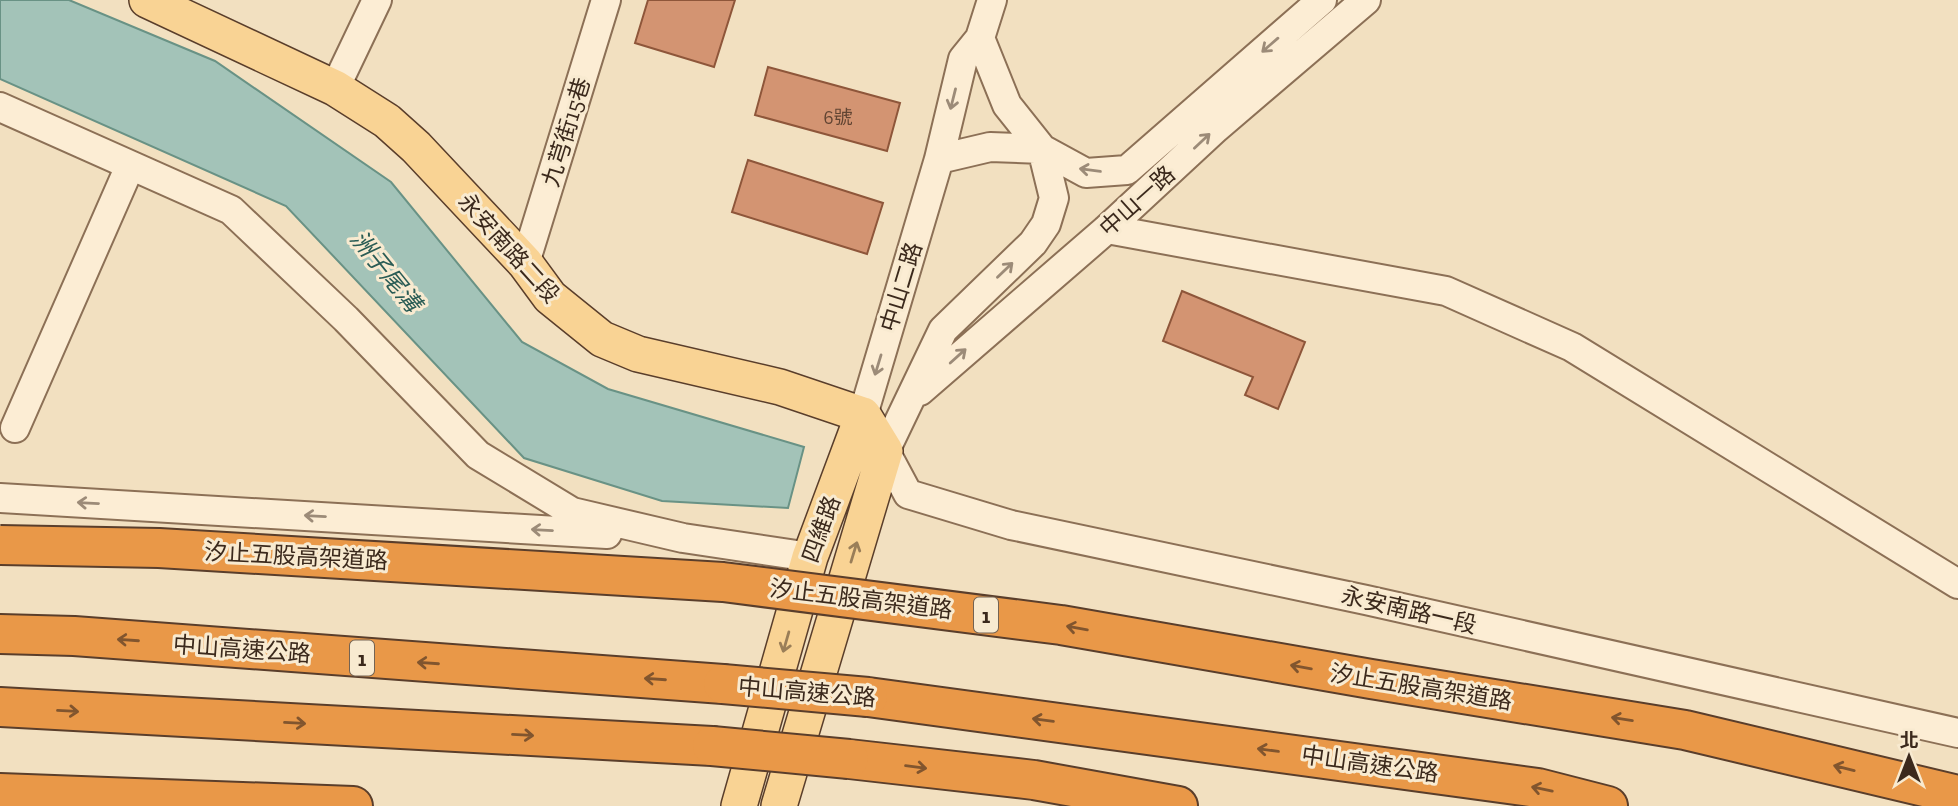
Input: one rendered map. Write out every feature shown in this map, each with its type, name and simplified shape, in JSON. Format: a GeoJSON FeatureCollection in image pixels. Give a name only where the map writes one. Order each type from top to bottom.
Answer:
{"type":"FeatureCollection","features":[{"type":"Feature","properties":{"kind":"highway","name":"汐止五股高架道路"},"geometry":{"type":"LineString","coordinates":[[0,545],[159,548],[723,582],[1061,625],[1685,730],[1958,795]]}},
{"type":"Feature","properties":{"kind":"highway","name":"中山高速公路"},"geometry":{"type":"LineString","coordinates":[[0,634],[74,636],[868,696],[1538,788],[1608,806]]}},
{"type":"Feature","properties":{"kind":"highway"},"geometry":{"type":"LineString","coordinates":[[0,707],[712,746],[1034,780],[1178,806]]}},
{"type":"Feature","properties":{"kind":"highway"},"geometry":{"type":"LineString","coordinates":[[0,793],[353,806]]}},
{"type":"Feature","properties":{"kind":"main road","name":"永安南路二段"},"geometry":{"type":"LineString","coordinates":[[147,0],[335,88],[387,121],[525,263],[550,297],[602,339],[638,354],[780,387],[863,415]]}},
{"type":"Feature","properties":{"kind":"main road"},"geometry":{"type":"LineString","coordinates":[[863,415],[885,451]]}},
{"type":"Feature","properties":{"kind":"main road","name":"四維路"},"geometry":{"type":"LineString","coordinates":[[738,806],[810,557],[863,415]]}},
{"type":"Feature","properties":{"kind":"main road","name":"四維路"},"geometry":{"type":"LineString","coordinates":[[779,806],[885,451]]}},
{"type":"Feature","properties":{"kind":"street"},"geometry":{"type":"LineString","coordinates":[[335,88],[377,0]]}},
{"type":"Feature","properties":{"kind":"street","name":"九芎街15巷"},"geometry":{"type":"LineString","coordinates":[[525,263],[606,0]]}},
{"type":"Feature","properties":{"kind":"street","name":"中山二路"},"geometry":{"type":"LineString","coordinates":[[863,415],[939,159],[963,59],[980,38],[992,0]]}},
{"type":"Feature","properties":{"kind":"street","name":"中山一路"},"geometry":{"type":"LineString","coordinates":[[980,38],[1007,105],[1042,149],[1086,173],[1127,170],[1322,0]]}},
{"type":"Feature","properties":{"kind":"street","name":"中山一路"},"geometry":{"type":"LineString","coordinates":[[908,402],[1107,229],[1216,128],[1366,0]]}},
{"type":"Feature","properties":{"kind":"street"},"geometry":{"type":"LineString","coordinates":[[0,107],[231,210],[346,320],[478,455],[572,512],[683,538],[810,557]]}},
{"type":"Feature","properties":{"kind":"street"},"geometry":{"type":"LineString","coordinates":[[939,159],[990,148],[1042,149]]}},
{"type":"Feature","properties":{"kind":"street","name":"中山一路"},"geometry":{"type":"LineString","coordinates":[[885,451],[943,330],[1033,243],[1046,224],[1054,198],[1042,149]]}},
{"type":"Feature","properties":{"kind":"street"},"geometry":{"type":"LineString","coordinates":[[15,428],[130,166]]}},
{"type":"Feature","properties":{"kind":"street"},"geometry":{"type":"LineString","coordinates":[[1107,229],[1446,291],[1572,347],[1958,584]]}},
{"type":"Feature","properties":{"kind":"street","name":"永安南路一段"},"geometry":{"type":"LineString","coordinates":[[885,451],[908,494],[1011,525],[1366,600],[1958,733]]}},
{"type":"Feature","properties":{"kind":"street"},"geometry":{"type":"LineString","coordinates":[[0,498],[683,538]]}},
{"type":"Feature","properties":{"kind":"water","name":"洲子尾溝"},"geometry":{"type":"Polygon","coordinates":[[[0,0],[69,0],[215,61],[391,182],[522,342],[608,389],[804,447],[788,508],[662,501],[524,458],[286,206],[0,79],[0,0]]]}},
{"type":"Feature","properties":{"kind":"building"},"geometry":{"type":"Polygon","coordinates":[[[648,0],[735,0],[714,67],[635,43],[648,0]]]}},
{"type":"Feature","properties":{"kind":"building"},"geometry":{"type":"Polygon","coordinates":[[[768,67],[900,103],[887,151],[755,115],[768,67]]]}},
{"type":"Feature","properties":{"kind":"building"},"geometry":{"type":"Polygon","coordinates":[[[748,160],[883,203],[867,254],[732,212],[748,160]]]}},
{"type":"Feature","properties":{"kind":"building"},"geometry":{"type":"Polygon","coordinates":[[[1182,291],[1305,342],[1278,409],[1245,395],[1253,377],[1163,341],[1182,291]]]}}]}
